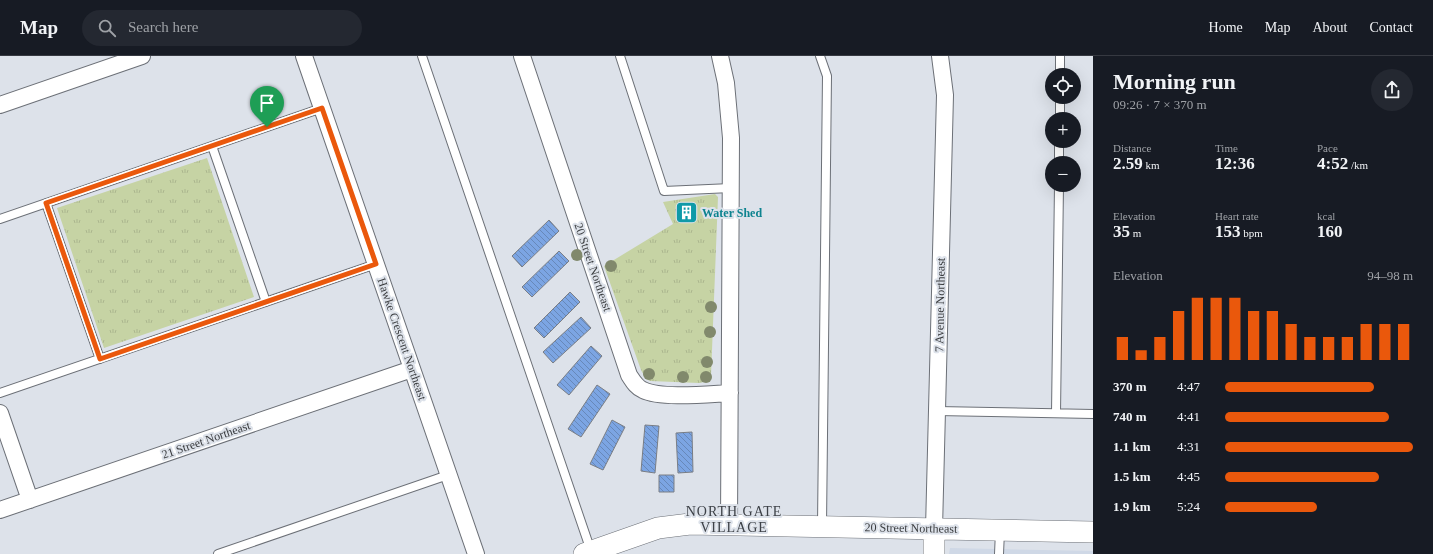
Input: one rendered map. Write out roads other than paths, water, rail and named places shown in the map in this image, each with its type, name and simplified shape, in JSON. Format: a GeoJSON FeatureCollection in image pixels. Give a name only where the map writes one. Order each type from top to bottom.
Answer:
{"type":"FeatureCollection","features":[{"type":"Feature","properties":{"kind":"street"},"geometry":{"type":"LineString","coordinates":[[0,105],[142,56]]}},
{"type":"Feature","properties":{"kind":"street","name":"Hawke Crescent Northeast"},"geometry":{"type":"LineString","coordinates":[[304,56],[476,554]]}},
{"type":"Feature","properties":{"kind":"street","name":"20 Street Northeast"},"geometry":{"type":"LineString","coordinates":[[522,56],[629,374],[635,384],[643,390],[655,394],[730,394]]}},
{"type":"Feature","properties":{"kind":"street"},"geometry":{"type":"LineString","coordinates":[[720,56],[726,83],[731,138],[729,524]]}},
{"type":"Feature","properties":{"kind":"street","name":"7 Avenue Northeast"},"geometry":{"type":"LineString","coordinates":[[934,554],[945,95],[940,56]]}},
{"type":"Feature","properties":{"kind":"street","name":"21 Street Northeast"},"geometry":{"type":"LineString","coordinates":[[0,510],[412,369]]}},
{"type":"Feature","properties":{"kind":"street"},"geometry":{"type":"LineString","coordinates":[[0,413],[30,500]]}},
{"type":"Feature","properties":{"kind":"street","name":"20 Street Northeast"},"geometry":{"type":"LineString","coordinates":[[589,553],[658,528],[690,524],[1093,532]]}},
{"type":"Feature","properties":{"kind":"lane"},"geometry":{"type":"LineString","coordinates":[[422,56],[589,553]]}},
{"type":"Feature","properties":{"kind":"lane"},"geometry":{"type":"LineString","coordinates":[[620,56],[664,191],[731,188]]}},
{"type":"Feature","properties":{"kind":"lane"},"geometry":{"type":"LineString","coordinates":[[820,56],[827,76],[822,526]]}},
{"type":"Feature","properties":{"kind":"lane"},"geometry":{"type":"LineString","coordinates":[[1060,56],[1060,68]]}},
{"type":"Feature","properties":{"kind":"lane"},"geometry":{"type":"LineString","coordinates":[[0,219],[322,108]]}},
{"type":"Feature","properties":{"kind":"lane"},"geometry":{"type":"LineString","coordinates":[[212,146],[266,302]]}},
{"type":"Feature","properties":{"kind":"lane"},"geometry":{"type":"LineString","coordinates":[[1056,413],[1059,192]]}},
{"type":"Feature","properties":{"kind":"lane"},"geometry":{"type":"LineString","coordinates":[[46,203],[100,359]]}},
{"type":"Feature","properties":{"kind":"lane"},"geometry":{"type":"LineString","coordinates":[[0,393],[376,264]]}},
{"type":"Feature","properties":{"kind":"lane"},"geometry":{"type":"LineString","coordinates":[[937,411],[1093,414]]}},
{"type":"Feature","properties":{"kind":"lane"},"geometry":{"type":"LineString","coordinates":[[218,554],[448,475]]}},
{"type":"Feature","properties":{"kind":"lane"},"geometry":{"type":"LineString","coordinates":[[999,554],[1000,530]]}},
{"type":"Feature","properties":{"kind":"place","name":"Water Shed"},"geometry":{"type":"Point","coordinates":[686,213]}},
{"type":"Feature","properties":{"kind":"district","name":"NORTH GATE VILLAGE"},"geometry":{"type":"Point","coordinates":[734,520]}}]}
